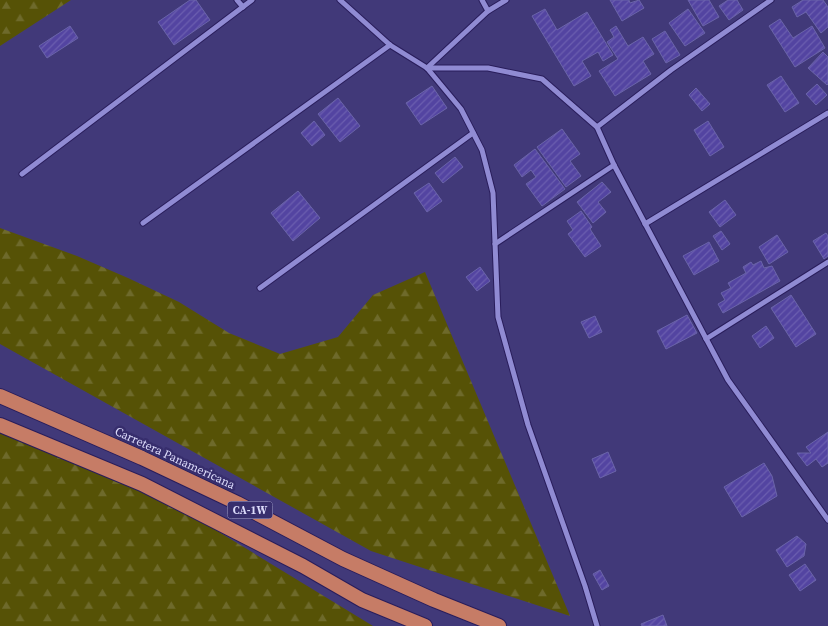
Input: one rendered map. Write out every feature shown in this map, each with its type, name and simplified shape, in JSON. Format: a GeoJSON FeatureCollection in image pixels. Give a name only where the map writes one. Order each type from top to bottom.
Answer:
{"type":"FeatureCollection","features":[{"type":"Feature","properties":{"kind":"highway","name":"Carretera Panamericana"},"geometry":{"type":"LineString","coordinates":[[0,396],[142,458],[237,503],[343,559],[434,600],[500,626]]}},
{"type":"Feature","properties":{"kind":"highway","name":"CA-1W"},"geometry":{"type":"LineString","coordinates":[[0,425],[142,484],[303,566],[362,600],[425,626]]}},
{"type":"Feature","properties":{"kind":"street"},"geometry":{"type":"LineString","coordinates":[[237,0],[243,7]]}},
{"type":"Feature","properties":{"kind":"street"},"geometry":{"type":"LineString","coordinates":[[22,174],[252,0]]}},
{"type":"Feature","properties":{"kind":"street"},"geometry":{"type":"LineString","coordinates":[[340,0],[390,44],[426,68],[461,108],[482,150],[493,193],[498,317],[528,425],[586,586],[597,626]]}},
{"type":"Feature","properties":{"kind":"street"},"geometry":{"type":"LineString","coordinates":[[482,0],[488,10]]}},
{"type":"Feature","properties":{"kind":"street"},"geometry":{"type":"LineString","coordinates":[[426,68],[488,10],[506,0]]}},
{"type":"Feature","properties":{"kind":"street"},"geometry":{"type":"LineString","coordinates":[[597,127],[671,70],[771,0]]}},
{"type":"Feature","properties":{"kind":"street"},"geometry":{"type":"LineString","coordinates":[[143,223],[390,44]]}},
{"type":"Feature","properties":{"kind":"street"},"geometry":{"type":"LineString","coordinates":[[426,68],[488,68],[542,79],[597,127],[614,165],[728,380],[828,520]]}},
{"type":"Feature","properties":{"kind":"street"},"geometry":{"type":"LineString","coordinates":[[645,224],[828,113]]}},
{"type":"Feature","properties":{"kind":"street"},"geometry":{"type":"LineString","coordinates":[[260,288],[473,132]]}},
{"type":"Feature","properties":{"kind":"street"},"geometry":{"type":"LineString","coordinates":[[495,244],[614,165]]}},
{"type":"Feature","properties":{"kind":"street"},"geometry":{"type":"LineString","coordinates":[[706,339],[828,262]]}},
{"type":"Feature","properties":{"kind":"green space"},"geometry":{"type":"Polygon","coordinates":[[[0,0],[71,0],[0,46],[0,0]]]}},
{"type":"Feature","properties":{"kind":"green space"},"geometry":{"type":"Polygon","coordinates":[[[0,228],[77,256],[128,278],[179,302],[229,333],[280,354],[338,337],[373,295],[425,272],[570,616],[371,551],[0,344],[0,228]]]}},
{"type":"Feature","properties":{"kind":"green space"},"geometry":{"type":"Polygon","coordinates":[[[0,422],[16,427],[214,529],[373,626],[0,626],[0,422]]]}},
{"type":"Feature","properties":{"kind":"building"},"geometry":{"type":"Polygon","coordinates":[[[190,0],[196,0],[210,20],[174,45],[158,22],[190,0]]]}},
{"type":"Feature","properties":{"kind":"building"},"geometry":{"type":"Polygon","coordinates":[[[610,0],[629,0],[630,3],[639,0],[644,8],[622,21],[610,0]]]}},
{"type":"Feature","properties":{"kind":"building"},"geometry":{"type":"Polygon","coordinates":[[[688,0],[709,0],[719,17],[703,26],[688,0]]]}},
{"type":"Feature","properties":{"kind":"building"},"geometry":{"type":"Polygon","coordinates":[[[728,0],[737,0],[743,10],[729,20],[719,6],[728,0]]]}},
{"type":"Feature","properties":{"kind":"building"},"geometry":{"type":"Polygon","coordinates":[[[803,0],[823,0],[828,7],[828,27],[821,33],[806,12],[797,17],[792,7],[803,0]]]}},
{"type":"Feature","properties":{"kind":"building"},"geometry":{"type":"Polygon","coordinates":[[[545,9],[557,30],[587,12],[613,55],[603,61],[598,52],[582,61],[591,76],[574,86],[532,16],[545,9]]]}},
{"type":"Feature","properties":{"kind":"building"},"geometry":{"type":"Polygon","coordinates":[[[688,9],[705,33],[685,46],[669,23],[688,9]]]}},
{"type":"Feature","properties":{"kind":"building"},"geometry":{"type":"Polygon","coordinates":[[[780,19],[793,38],[812,26],[825,48],[795,67],[769,26],[780,19]]]}},
{"type":"Feature","properties":{"kind":"building"},"geometry":{"type":"Polygon","coordinates":[[[70,26],[78,38],[47,58],[39,46],[70,26]]]}},
{"type":"Feature","properties":{"kind":"building"},"geometry":{"type":"Polygon","coordinates":[[[616,26],[628,46],[643,37],[654,54],[643,61],[651,74],[615,96],[599,71],[618,59],[607,42],[614,37],[610,30],[616,26]]]}},
{"type":"Feature","properties":{"kind":"building"},"geometry":{"type":"Polygon","coordinates":[[[665,31],[680,55],[666,63],[652,39],[665,31]]]}},
{"type":"Feature","properties":{"kind":"building"},"geometry":{"type":"Polygon","coordinates":[[[823,52],[828,57],[827,85],[808,68],[823,52]]]}},
{"type":"Feature","properties":{"kind":"building"},"geometry":{"type":"Polygon","coordinates":[[[781,76],[799,103],[785,112],[767,85],[781,76]]]}},
{"type":"Feature","properties":{"kind":"building"},"geometry":{"type":"Polygon","coordinates":[[[817,84],[827,95],[816,105],[806,94],[817,84]]]}},
{"type":"Feature","properties":{"kind":"building"},"geometry":{"type":"Polygon","coordinates":[[[432,86],[447,108],[421,125],[406,103],[432,86]]]}},
{"type":"Feature","properties":{"kind":"building"},"geometry":{"type":"Polygon","coordinates":[[[696,88],[710,104],[702,111],[689,95],[696,88]]]}},
{"type":"Feature","properties":{"kind":"building"},"geometry":{"type":"Polygon","coordinates":[[[338,98],[360,126],[340,142],[318,114],[338,98]]]}},
{"type":"Feature","properties":{"kind":"building"},"geometry":{"type":"Polygon","coordinates":[[[314,121],[325,135],[312,146],[301,133],[314,121]]]}},
{"type":"Feature","properties":{"kind":"building"},"geometry":{"type":"Polygon","coordinates":[[[708,121],[724,147],[710,156],[694,130],[708,121]]]}},
{"type":"Feature","properties":{"kind":"building"},"geometry":{"type":"Polygon","coordinates":[[[562,129],[580,154],[570,161],[581,176],[566,187],[537,147],[562,129]]]}},
{"type":"Feature","properties":{"kind":"building"},"geometry":{"type":"Polygon","coordinates":[[[535,149],[565,189],[542,206],[526,184],[536,177],[531,170],[522,177],[514,165],[535,149]]]}},
{"type":"Feature","properties":{"kind":"building"},"geometry":{"type":"Polygon","coordinates":[[[455,157],[463,167],[443,183],[435,173],[455,157]]]}},
{"type":"Feature","properties":{"kind":"building"},"geometry":{"type":"Polygon","coordinates":[[[602,182],[611,192],[598,202],[606,212],[593,223],[577,202],[602,182]]]}},
{"type":"Feature","properties":{"kind":"building"},"geometry":{"type":"Polygon","coordinates":[[[429,183],[442,201],[427,212],[414,193],[429,183]]]}},
{"type":"Feature","properties":{"kind":"building"},"geometry":{"type":"Polygon","coordinates":[[[298,191],[320,218],[293,241],[271,213],[298,191]]]}},
{"type":"Feature","properties":{"kind":"building"},"geometry":{"type":"Polygon","coordinates":[[[725,200],[736,215],[720,227],[709,212],[725,200]]]}},
{"type":"Feature","properties":{"kind":"building"},"geometry":{"type":"Polygon","coordinates":[[[581,211],[592,227],[590,229],[601,246],[585,257],[568,234],[573,230],[567,221],[581,211]]]}},
{"type":"Feature","properties":{"kind":"building"},"geometry":{"type":"Polygon","coordinates":[[[721,231],[730,244],[722,250],[713,236],[721,231]]]}},
{"type":"Feature","properties":{"kind":"building"},"geometry":{"type":"Polygon","coordinates":[[[826,233],[828,236],[828,256],[824,259],[813,241],[826,233]]]}},
{"type":"Feature","properties":{"kind":"building"},"geometry":{"type":"Polygon","coordinates":[[[777,235],[788,252],[769,264],[759,247],[777,235]]]}},
{"type":"Feature","properties":{"kind":"building"},"geometry":{"type":"Polygon","coordinates":[[[709,242],[719,261],[694,275],[683,256],[709,242]]]}},
{"type":"Feature","properties":{"kind":"building"},"geometry":{"type":"Polygon","coordinates":[[[761,261],[764,268],[772,266],[780,281],[723,313],[718,304],[725,300],[721,293],[731,288],[728,283],[746,273],[743,267],[751,262],[753,265],[761,261]]]}},
{"type":"Feature","properties":{"kind":"building"},"geometry":{"type":"Polygon","coordinates":[[[480,267],[490,281],[477,291],[466,277],[480,267]]]}},
{"type":"Feature","properties":{"kind":"building"},"geometry":{"type":"Polygon","coordinates":[[[791,295],[816,334],[796,347],[771,308],[791,295]]]}},
{"type":"Feature","properties":{"kind":"building"},"geometry":{"type":"Polygon","coordinates":[[[687,315],[697,333],[666,349],[657,331],[687,315]]]}},
{"type":"Feature","properties":{"kind":"building"},"geometry":{"type":"Polygon","coordinates":[[[595,316],[602,332],[589,338],[581,322],[595,316]]]}},
{"type":"Feature","properties":{"kind":"building"},"geometry":{"type":"Polygon","coordinates":[[[766,326],[774,338],[760,348],[752,336],[766,326]]]}},
{"type":"Feature","properties":{"kind":"building"},"geometry":{"type":"Polygon","coordinates":[[[828,432],[828,463],[822,467],[816,459],[807,466],[797,453],[811,453],[806,447],[828,432]]]}},
{"type":"Feature","properties":{"kind":"building"},"geometry":{"type":"Polygon","coordinates":[[[608,452],[616,471],[600,478],[592,459],[608,452]]]}},
{"type":"Feature","properties":{"kind":"building"},"geometry":{"type":"Polygon","coordinates":[[[764,463],[772,476],[777,496],[742,517],[724,487],[764,463]]]}},
{"type":"Feature","properties":{"kind":"building"},"geometry":{"type":"Polygon","coordinates":[[[797,536],[806,544],[804,556],[787,567],[776,550],[797,536]]]}},
{"type":"Feature","properties":{"kind":"building"},"geometry":{"type":"Polygon","coordinates":[[[805,564],[816,580],[800,591],[789,575],[805,564]]]}},
{"type":"Feature","properties":{"kind":"building"},"geometry":{"type":"Polygon","coordinates":[[[600,570],[609,586],[602,590],[593,574],[600,570]]]}},
{"type":"Feature","properties":{"kind":"building"},"geometry":{"type":"Polygon","coordinates":[[[663,615],[667,626],[642,626],[641,624],[663,615]]]}}]}
